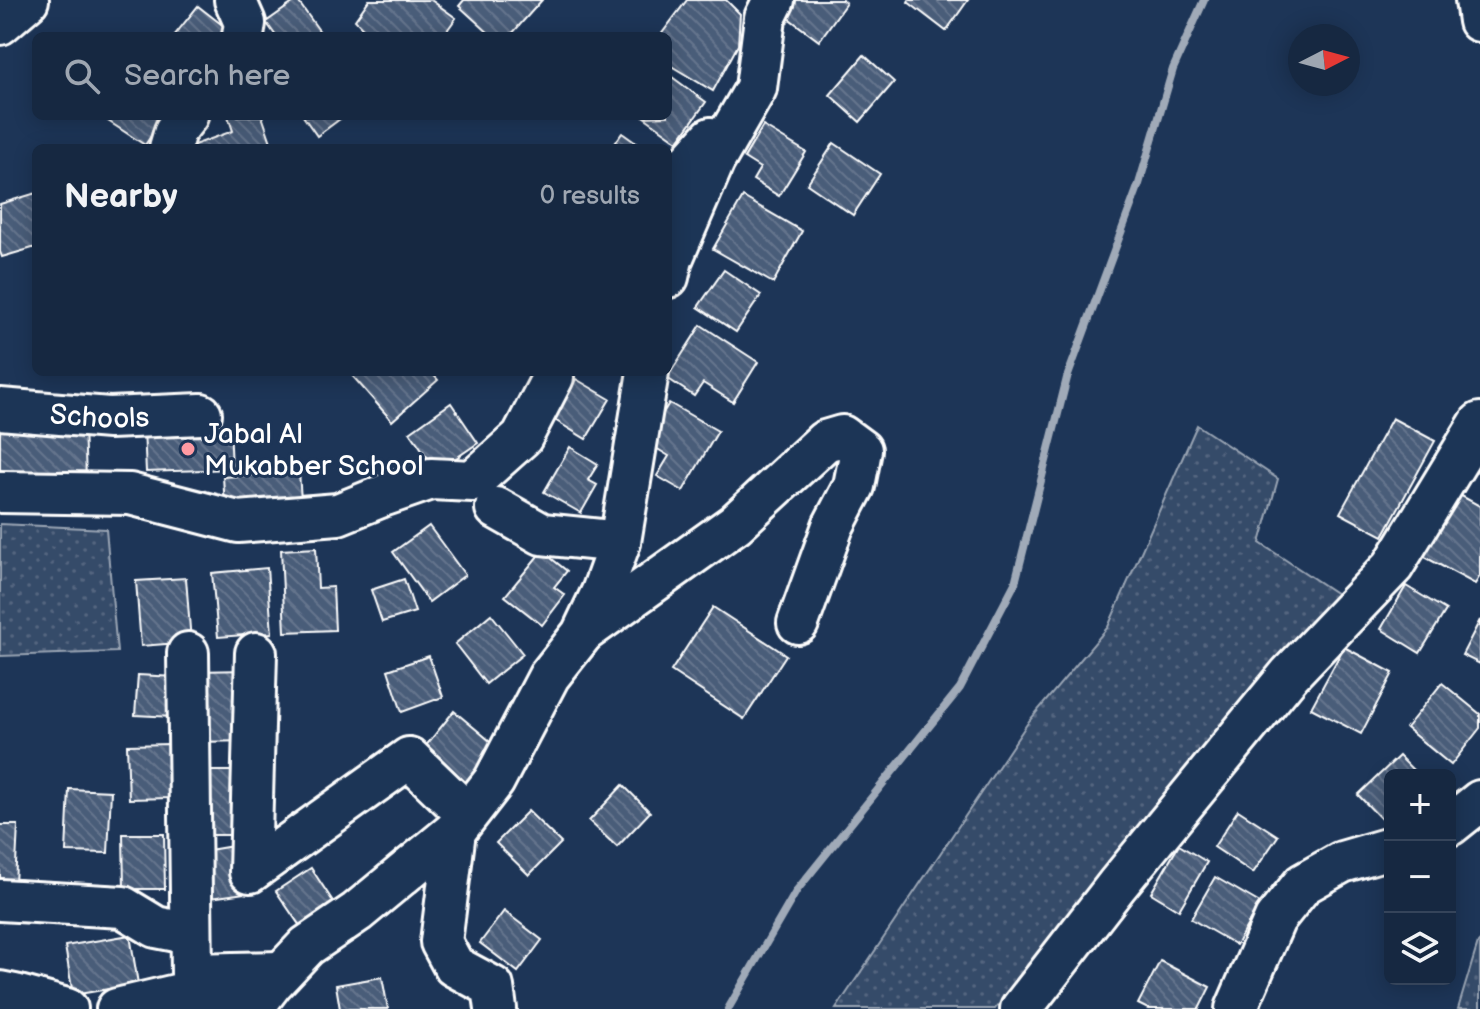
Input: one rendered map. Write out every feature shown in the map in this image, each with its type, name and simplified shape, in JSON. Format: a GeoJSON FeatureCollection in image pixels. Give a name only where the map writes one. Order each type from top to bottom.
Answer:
{"type":"FeatureCollection","features":[{"type":"Feature","properties":{"kind":"street"},"geometry":{"type":"LineString","coordinates":[[0,24],[28,0]]}},
{"type":"Feature","properties":{"kind":"street"},"geometry":{"type":"LineString","coordinates":[[235,0],[245,23],[244,32]]}},
{"type":"Feature","properties":{"kind":"street"},"geometry":{"type":"LineString","coordinates":[[672,259],[714,161],[756,88],[765,18],[774,0]]}},
{"type":"Feature","properties":{"kind":"street"},"geometry":{"type":"LineString","coordinates":[[672,184],[756,88]]}},
{"type":"Feature","properties":{"kind":"street"},"geometry":{"type":"LineString","coordinates":[[171,144],[175,131],[184,120]]}},
{"type":"Feature","properties":{"kind":"street"},"geometry":{"type":"LineString","coordinates":[[0,492],[130,494],[238,522],[338,514],[431,479],[473,481],[522,437],[553,376]]}},
{"type":"Feature","properties":{"kind":"street"},"geometry":{"type":"LineString","coordinates":[[117,1009],[180,994],[266,992],[307,946],[357,912],[461,823],[494,781],[549,676],[582,634],[602,592],[620,542],[647,376]]}},
{"type":"Feature","properties":{"kind":"street","name":"Schools"},"geometry":{"type":"LineString","coordinates":[[0,409],[109,418],[201,414]]}},
{"type":"Feature","properties":{"kind":"street"},"geometry":{"type":"LineString","coordinates":[[1021,1009],[1153,840],[1290,674],[1393,566],[1480,423]]}},
{"type":"Feature","properties":{"kind":"street"},"geometry":{"type":"LineString","coordinates":[[582,634],[735,524],[825,441],[842,436],[861,450],[854,486],[833,526],[798,623]]}},
{"type":"Feature","properties":{"kind":"street"},"geometry":{"type":"LineString","coordinates":[[496,508],[542,534],[620,542]]}},
{"type":"Feature","properties":{"kind":"street"},"geometry":{"type":"LineString","coordinates":[[188,653],[192,974],[266,992]]}},
{"type":"Feature","properties":{"kind":"street"},"geometry":{"type":"LineString","coordinates":[[256,653],[250,872],[409,758],[461,823],[441,942],[454,966],[493,987],[496,1009]]}},
{"type":"Feature","properties":{"kind":"street"},"geometry":{"type":"LineString","coordinates":[[1456,820],[1480,801]]}},
{"type":"Feature","properties":{"kind":"street"},"geometry":{"type":"LineString","coordinates":[[1236,1009],[1275,919],[1303,884],[1342,862],[1384,850]]}},
{"type":"Feature","properties":{"kind":"street"},"geometry":{"type":"LineString","coordinates":[[0,900],[123,907],[156,927],[191,934]]}},
{"type":"Feature","properties":{"kind":"street"},"geometry":{"type":"LineString","coordinates":[[0,992],[67,1009]]}},
{"type":"Feature","properties":{"kind":"shaded area"},"geometry":{"type":"Polygon","coordinates":[[[1197,425],[1278,479],[1260,543],[1337,594],[1230,717],[995,1009],[836,1009],[1029,721],[1108,627],[1197,425]]]}},
{"type":"Feature","properties":{"kind":"shaded area"},"geometry":{"type":"Polygon","coordinates":[[[0,524],[106,529],[117,652],[0,656],[0,524]]]}},
{"type":"Feature","properties":{"kind":"shaded area"},"geometry":{"type":"Polygon","coordinates":[[[1480,941],[1480,1009],[1458,1009],[1478,943],[1480,941]]]}},
{"type":"Feature","properties":{"kind":"building"},"geometry":{"type":"Polygon","coordinates":[[[297,0],[320,32],[273,32],[266,22],[297,0]]]}},
{"type":"Feature","properties":{"kind":"building"},"geometry":{"type":"Polygon","coordinates":[[[369,0],[431,0],[456,18],[446,32],[366,32],[355,20],[369,0]]]}},
{"type":"Feature","properties":{"kind":"building"},"geometry":{"type":"Polygon","coordinates":[[[464,0],[542,0],[514,32],[488,32],[459,6],[464,0]]]}},
{"type":"Feature","properties":{"kind":"building"},"geometry":{"type":"Polygon","coordinates":[[[687,0],[726,0],[740,14],[738,45],[713,91],[672,66],[672,32],[663,32],[687,0]]]}},
{"type":"Feature","properties":{"kind":"building"},"geometry":{"type":"Polygon","coordinates":[[[788,0],[842,0],[846,3],[819,41],[779,11],[788,0]]]}},
{"type":"Feature","properties":{"kind":"building"},"geometry":{"type":"Polygon","coordinates":[[[909,0],[968,0],[946,31],[909,0]]]}},
{"type":"Feature","properties":{"kind":"building"},"geometry":{"type":"Polygon","coordinates":[[[198,6],[231,32],[177,32],[198,6]]]}},
{"type":"Feature","properties":{"kind":"building"},"geometry":{"type":"Polygon","coordinates":[[[864,55],[894,82],[860,122],[830,95],[864,55]]]}},
{"type":"Feature","properties":{"kind":"building"},"geometry":{"type":"Polygon","coordinates":[[[672,77],[706,102],[678,141],[648,120],[672,120],[672,77]]]}},
{"type":"Feature","properties":{"kind":"building"},"geometry":{"type":"Polygon","coordinates":[[[109,120],[161,120],[146,144],[109,120]]]}},
{"type":"Feature","properties":{"kind":"building"},"geometry":{"type":"Polygon","coordinates":[[[229,120],[263,120],[272,144],[197,144],[233,131],[229,120]]]}},
{"type":"Feature","properties":{"kind":"building"},"geometry":{"type":"Polygon","coordinates":[[[306,120],[339,120],[317,136],[306,120]]]}},
{"type":"Feature","properties":{"kind":"building"},"geometry":{"type":"Polygon","coordinates":[[[763,126],[806,152],[779,196],[753,180],[760,168],[744,158],[763,126]]]}},
{"type":"Feature","properties":{"kind":"building"},"geometry":{"type":"Polygon","coordinates":[[[622,133],[637,144],[615,144],[622,133]]]}},
{"type":"Feature","properties":{"kind":"building"},"geometry":{"type":"Polygon","coordinates":[[[834,143],[880,174],[853,215],[807,184],[834,143]]]}},
{"type":"Feature","properties":{"kind":"building"},"geometry":{"type":"Polygon","coordinates":[[[32,194],[32,248],[2,257],[0,204],[32,194]]]}},
{"type":"Feature","properties":{"kind":"building"},"geometry":{"type":"Polygon","coordinates":[[[743,197],[802,231],[773,283],[713,249],[743,197]]]}},
{"type":"Feature","properties":{"kind":"building"},"geometry":{"type":"Polygon","coordinates":[[[724,270],[761,295],[736,332],[698,307],[724,270]]]}},
{"type":"Feature","properties":{"kind":"building"},"geometry":{"type":"Polygon","coordinates":[[[701,325],[758,362],[733,402],[703,383],[694,396],[667,378],[672,376],[672,370],[701,325]]]}},
{"type":"Feature","properties":{"kind":"building"},"geometry":{"type":"Polygon","coordinates":[[[353,376],[434,376],[438,380],[392,421],[353,376]]]}},
{"type":"Feature","properties":{"kind":"building"},"geometry":{"type":"Polygon","coordinates":[[[576,379],[610,399],[586,439],[553,419],[576,379]]]}},
{"type":"Feature","properties":{"kind":"building"},"geometry":{"type":"Polygon","coordinates":[[[451,403],[478,443],[437,471],[410,432],[451,403]]]}},
{"type":"Feature","properties":{"kind":"building"},"geometry":{"type":"Polygon","coordinates":[[[669,403],[718,431],[683,491],[657,476],[669,456],[646,442],[669,403]]]}},
{"type":"Feature","properties":{"kind":"building"},"geometry":{"type":"Polygon","coordinates":[[[1392,418],[1435,441],[1383,536],[1340,513],[1392,418]]]}},
{"type":"Feature","properties":{"kind":"building","name":"Jabal Al Mukabber School"},"geometry":{"type":"Polygon","coordinates":[[[230,425],[232,469],[146,472],[144,429],[230,425]]]}},
{"type":"Feature","properties":{"kind":"building"},"geometry":{"type":"Polygon","coordinates":[[[84,426],[86,478],[0,482],[0,430],[84,426]]]}},
{"type":"Feature","properties":{"kind":"building"},"geometry":{"type":"Polygon","coordinates":[[[570,447],[598,464],[588,480],[597,485],[581,513],[544,492],[570,447]]]}},
{"type":"Feature","properties":{"kind":"building"},"geometry":{"type":"Polygon","coordinates":[[[299,472],[301,500],[225,506],[223,477],[299,472]]]}},
{"type":"Feature","properties":{"kind":"building"},"geometry":{"type":"Polygon","coordinates":[[[1456,493],[1480,506],[1480,576],[1475,584],[1423,556],[1456,493]]]}},
{"type":"Feature","properties":{"kind":"building"},"geometry":{"type":"Polygon","coordinates":[[[429,526],[465,575],[429,602],[393,552],[429,526]]]}},
{"type":"Feature","properties":{"kind":"building"},"geometry":{"type":"Polygon","coordinates":[[[316,548],[318,588],[333,587],[335,630],[285,632],[281,550],[316,548]]]}},
{"type":"Feature","properties":{"kind":"building"},"geometry":{"type":"Polygon","coordinates":[[[542,551],[567,571],[554,587],[565,595],[542,625],[505,596],[542,551]]]}},
{"type":"Feature","properties":{"kind":"building"},"geometry":{"type":"Polygon","coordinates":[[[267,568],[272,633],[218,637],[212,573],[267,568]]]}},
{"type":"Feature","properties":{"kind":"building"},"geometry":{"type":"Polygon","coordinates":[[[186,578],[191,642],[141,646],[136,581],[186,578]]]}},
{"type":"Feature","properties":{"kind":"building"},"geometry":{"type":"Polygon","coordinates":[[[404,579],[415,612],[382,622],[371,590],[404,579]]]}},
{"type":"Feature","properties":{"kind":"building"},"geometry":{"type":"Polygon","coordinates":[[[1406,586],[1446,610],[1420,653],[1381,629],[1406,586]]]}},
{"type":"Feature","properties":{"kind":"building"},"geometry":{"type":"Polygon","coordinates":[[[713,607],[786,655],[744,719],[671,671],[713,607]]]}},
{"type":"Feature","properties":{"kind":"building"},"geometry":{"type":"Polygon","coordinates":[[[491,614],[523,654],[486,684],[455,644],[491,614]]]}},
{"type":"Feature","properties":{"kind":"building"},"geometry":{"type":"Polygon","coordinates":[[[1480,620],[1480,664],[1462,655],[1480,620]]]}},
{"type":"Feature","properties":{"kind":"building"},"geometry":{"type":"Polygon","coordinates":[[[1344,647],[1393,673],[1361,734],[1311,708],[1344,647]]]}},
{"type":"Feature","properties":{"kind":"building"},"geometry":{"type":"Polygon","coordinates":[[[429,656],[443,697],[402,712],[388,670],[429,656]]]}},
{"type":"Feature","properties":{"kind":"building"},"geometry":{"type":"Polygon","coordinates":[[[250,670],[251,741],[196,742],[195,671],[250,670]]]}},
{"type":"Feature","properties":{"kind":"building"},"geometry":{"type":"Polygon","coordinates":[[[138,675],[175,677],[173,717],[135,715],[138,675]]]}},
{"type":"Feature","properties":{"kind":"building"},"geometry":{"type":"Polygon","coordinates":[[[1442,683],[1480,714],[1480,728],[1451,765],[1406,728],[1442,683]]]}},
{"type":"Feature","properties":{"kind":"building"},"geometry":{"type":"Polygon","coordinates":[[[454,711],[496,746],[465,783],[424,748],[454,711]]]}},
{"type":"Feature","properties":{"kind":"building"},"geometry":{"type":"Polygon","coordinates":[[[169,744],[170,798],[129,799],[127,745],[169,744]]]}},
{"type":"Feature","properties":{"kind":"building"},"geometry":{"type":"Polygon","coordinates":[[[1399,756],[1412,769],[1385,769],[1399,756]]]}},
{"type":"Feature","properties":{"kind":"building"},"geometry":{"type":"Polygon","coordinates":[[[1384,770],[1384,822],[1358,795],[1384,770]]]}},
{"type":"Feature","properties":{"kind":"building"},"geometry":{"type":"Polygon","coordinates":[[[194,771],[244,771],[244,835],[193,835],[194,771]]]}},
{"type":"Feature","properties":{"kind":"building"},"geometry":{"type":"Polygon","coordinates":[[[623,785],[650,812],[617,847],[589,821],[623,785]]]}},
{"type":"Feature","properties":{"kind":"building"},"geometry":{"type":"Polygon","coordinates":[[[69,789],[111,791],[108,853],[66,852],[69,789]]]}},
{"type":"Feature","properties":{"kind":"building"},"geometry":{"type":"Polygon","coordinates":[[[1238,810],[1278,836],[1253,873],[1214,847],[1238,810]]]}},
{"type":"Feature","properties":{"kind":"building"},"geometry":{"type":"Polygon","coordinates":[[[528,811],[561,843],[529,875],[496,843],[528,811]]]}},
{"type":"Feature","properties":{"kind":"building"},"geometry":{"type":"Polygon","coordinates":[[[0,825],[18,825],[15,884],[0,883],[0,825]]]}},
{"type":"Feature","properties":{"kind":"building"},"geometry":{"type":"Polygon","coordinates":[[[123,834],[164,834],[165,889],[124,889],[123,834]]]}},
{"type":"Feature","properties":{"kind":"building"},"geometry":{"type":"Polygon","coordinates":[[[239,845],[245,893],[210,898],[203,851],[239,845]]]}},
{"type":"Feature","properties":{"kind":"building"},"geometry":{"type":"Polygon","coordinates":[[[1179,845],[1207,862],[1179,910],[1151,893],[1179,845]]]}},
{"type":"Feature","properties":{"kind":"building"},"geometry":{"type":"Polygon","coordinates":[[[311,868],[334,903],[300,926],[276,891],[311,868]]]}},
{"type":"Feature","properties":{"kind":"building"},"geometry":{"type":"Polygon","coordinates":[[[1215,877],[1260,903],[1236,945],[1191,919],[1215,877]]]}},
{"type":"Feature","properties":{"kind":"building"},"geometry":{"type":"Polygon","coordinates":[[[504,911],[542,940],[518,972],[480,943],[504,911]]]}},
{"type":"Feature","properties":{"kind":"building"},"geometry":{"type":"Polygon","coordinates":[[[130,935],[138,984],[73,995],[65,946],[130,935]]]}},
{"type":"Feature","properties":{"kind":"building"},"geometry":{"type":"Polygon","coordinates":[[[1160,961],[1210,987],[1199,1009],[1148,1009],[1138,1004],[1160,961]]]}},
{"type":"Feature","properties":{"kind":"building"},"geometry":{"type":"Polygon","coordinates":[[[382,977],[388,1009],[340,1009],[336,985],[382,977]]]}},
{"type":"Feature","properties":{"kind":"waterway"},"geometry":{"type":"LineString","coordinates":[[728,1009],[797,890],[960,688],[1015,583],[1067,378],[1139,184],[1173,69],[1204,0]]}},
{"type":"Feature","properties":{"kind":"place","name":"Jabal Al Mukabber School"},"geometry":{"type":"Point","coordinates":[188,449]}}]}
